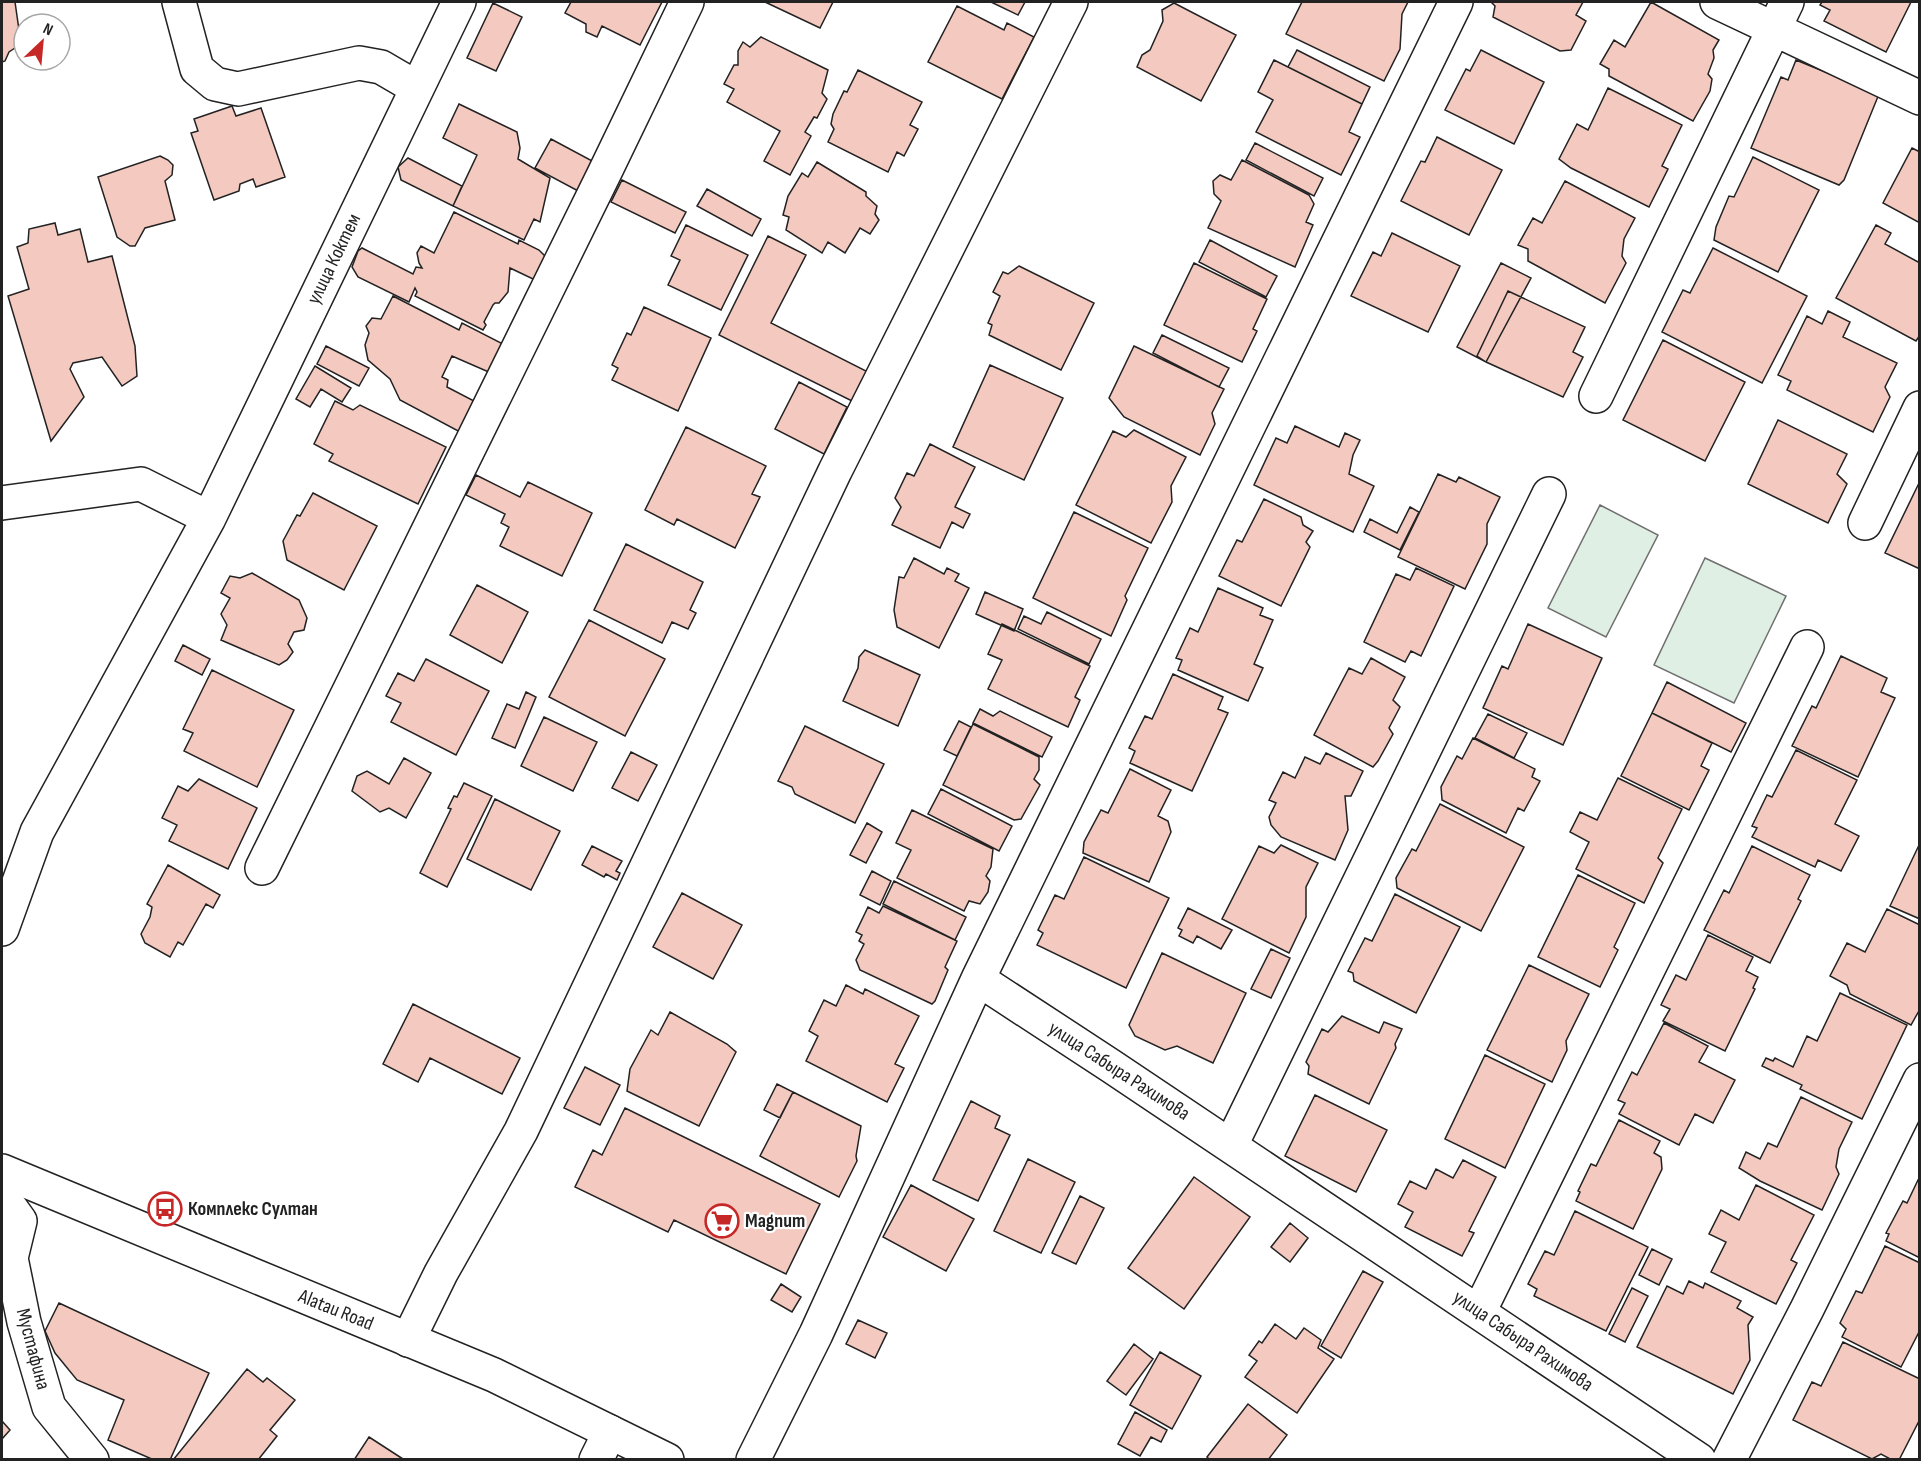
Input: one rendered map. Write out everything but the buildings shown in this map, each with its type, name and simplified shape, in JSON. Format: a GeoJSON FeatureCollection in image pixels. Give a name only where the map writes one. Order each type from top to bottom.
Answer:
{"type":"FeatureCollection","features":[{"type":"Feature","properties":{"kind":"street"},"geometry":{"type":"LineString","coordinates":[[179,2],[197,69],[215,84],[238,89],[359,63],[381,67],[417,88]]}},
{"type":"Feature","properties":{"kind":"street","name":"улица Коктем"},"geometry":{"type":"LineString","coordinates":[[2,929],[37,832],[209,518],[459,2]]}},
{"type":"Feature","properties":{"kind":"street"},"geometry":{"type":"LineString","coordinates":[[262,868],[687,2]]}},
{"type":"Feature","properties":{"kind":"street"},"geometry":{"type":"LineString","coordinates":[[408,1340],[441,1273],[520,1131],[830,482],[1071,2]]}},
{"type":"Feature","properties":{"kind":"street"},"geometry":{"type":"LineString","coordinates":[[753,1460],[816,1334],[978,980],[1456,2]]}},
{"type":"Feature","properties":{"kind":"street"},"geometry":{"type":"LineString","coordinates":[[1717,2],[1780,15],[1920,98]]}},
{"type":"Feature","properties":{"kind":"street"},"geometry":{"type":"LineString","coordinates":[[1596,396],[1780,15]]}},
{"type":"Feature","properties":{"kind":"street"},"geometry":{"type":"LineString","coordinates":[[1865,523],[1920,408]]}},
{"type":"Feature","properties":{"kind":"street"},"geometry":{"type":"LineString","coordinates":[[2,503],[141,484],[209,518]]}},
{"type":"Feature","properties":{"kind":"street"},"geometry":{"type":"LineString","coordinates":[[1231,1145],[1549,494]]}},
{"type":"Feature","properties":{"kind":"street"},"geometry":{"type":"LineString","coordinates":[[1479,1312],[1807,647]]}},
{"type":"Feature","properties":{"kind":"street","name":"улица Сабыра Рахимова"},"geometry":{"type":"LineString","coordinates":[[978,980],[1231,1145],[1699,1460]]}},
{"type":"Feature","properties":{"kind":"street"},"geometry":{"type":"LineString","coordinates":[[1729,1460],[1807,1309],[1920,1080]]}},
{"type":"Feature","properties":{"kind":"street","name":"Alatau Road"},"geometry":{"type":"LineString","coordinates":[[2,1172],[494,1375],[603,1446],[667,1460]]}},
{"type":"Feature","properties":{"kind":"street","name":"Мустафина"},"geometry":{"type":"LineString","coordinates":[[2,1196],[20,1221],[11,1258],[24,1322],[49,1407],[92,1460]]}},
{"type":"Feature","properties":{"kind":"green space"},"geometry":{"type":"Polygon","coordinates":[[[1600,505],[1658,535],[1606,637],[1548,608],[1600,505]]]}},
{"type":"Feature","properties":{"kind":"green space"},"geometry":{"type":"Polygon","coordinates":[[[1705,558],[1786,596],[1734,703],[1654,665],[1705,558]]]}},
{"type":"Feature","properties":{"kind":"place","name":"Комплекс Султан"},"geometry":{"type":"Point","coordinates":[165,1209]}},
{"type":"Feature","properties":{"kind":"place","name":"Magnum"},"geometry":{"type":"Point","coordinates":[722,1221]}}]}
